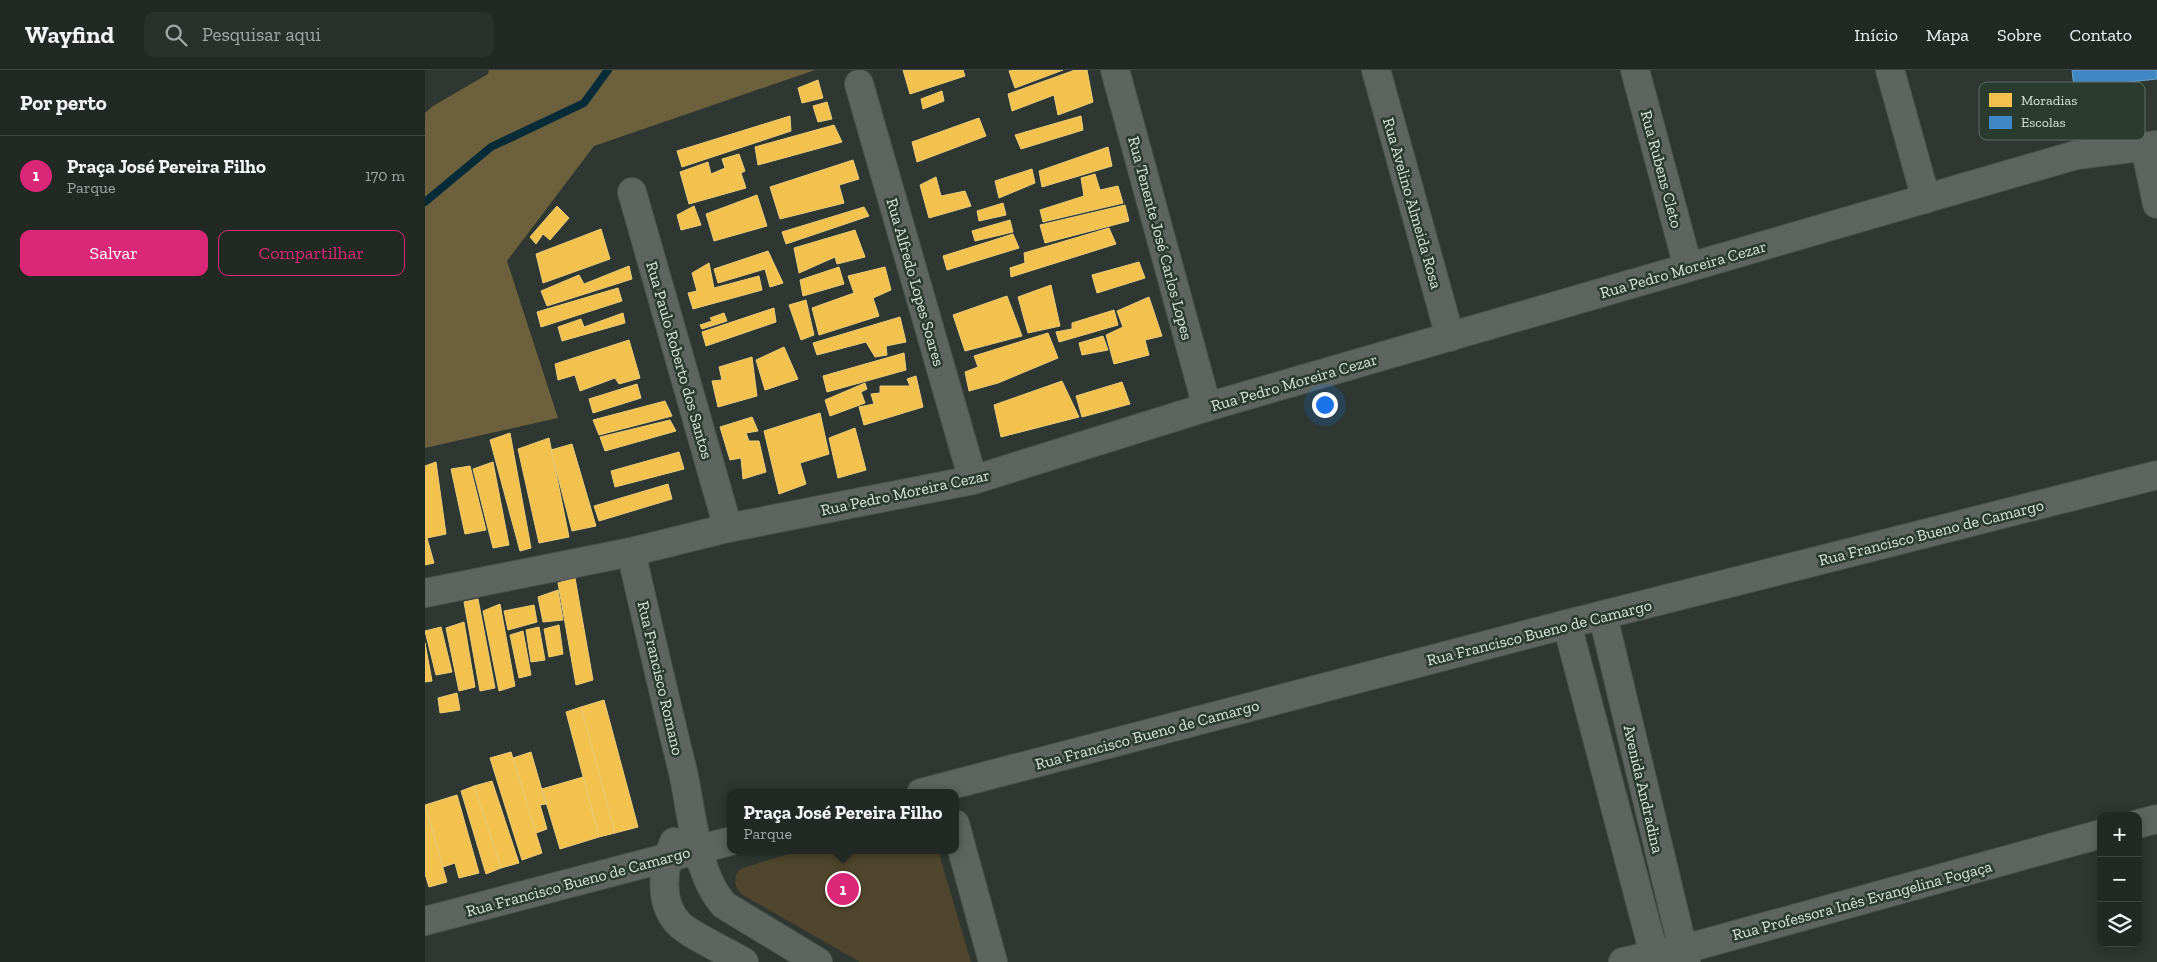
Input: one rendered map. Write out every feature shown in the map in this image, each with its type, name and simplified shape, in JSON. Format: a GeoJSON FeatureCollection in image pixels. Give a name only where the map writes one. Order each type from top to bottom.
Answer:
{"type":"FeatureCollection","features":[{"type":"Feature","properties":{"kind":"street","name":"Rua Tenente José Carlos Lopes"},"geometry":{"type":"LineString","coordinates":[[1115,70],[1207,407]]}},
{"type":"Feature","properties":{"kind":"street","name":"Rua Avelino Almeida Rosa"},"geometry":{"type":"LineString","coordinates":[[1376,70],[1450,337]]}},
{"type":"Feature","properties":{"kind":"street","name":"Rua Rubens Cleto"},"geometry":{"type":"LineString","coordinates":[[1635,70],[1688,267]]}},
{"type":"Feature","properties":{"kind":"street"},"geometry":{"type":"LineString","coordinates":[[1890,70],[1926,199]]}},
{"type":"Feature","properties":{"kind":"street","name":"Rua Alfredo Lopes Soares"},"geometry":{"type":"LineString","coordinates":[[859,84],[973,480]]}},
{"type":"Feature","properties":{"kind":"street","name":"Rua Pedro Moreira Cezar"},"geometry":{"type":"LineString","coordinates":[[425,592],[631,552],[728,528],[973,480],[1207,407],[2075,155],[2151,146]]}},
{"type":"Feature","properties":{"kind":"street"},"geometry":{"type":"LineString","coordinates":[[2151,146],[2157,204]]}},
{"type":"Feature","properties":{"kind":"street","name":"Rua Paulo Roberto dos Santos"},"geometry":{"type":"LineString","coordinates":[[632,192],[728,528]]}},
{"type":"Feature","properties":{"kind":"street","name":"Rua Francisco Bueno de Camargo"},"geometry":{"type":"LineString","coordinates":[[946,789],[1567,624],[2157,475]]}},
{"type":"Feature","properties":{"kind":"street","name":"Rua Francisco Romano"},"geometry":{"type":"LineString","coordinates":[[631,552],[690,804],[703,871],[715,895],[724,905],[818,962]]}},
{"type":"Feature","properties":{"kind":"street","name":"Avenida Andradina"},"geometry":{"type":"LineString","coordinates":[[1603,616],[1685,956]]}},
{"type":"Feature","properties":{"kind":"street","name":"Avenida Andradina"},"geometry":{"type":"LineString","coordinates":[[1567,624],[1655,958]]}},
{"type":"Feature","properties":{"kind":"street"},"geometry":{"type":"LineString","coordinates":[[690,804],[667,858],[664,888],[668,905],[678,923],[744,962]]}},
{"type":"Feature","properties":{"kind":"street"},"geometry":{"type":"LineString","coordinates":[[2142,823],[2157,819]]}},
{"type":"Feature","properties":{"kind":"street","name":"Rua Professora Inês Evangelina Fogaça"},"geometry":{"type":"LineString","coordinates":[[1623,962],[1685,956],[2097,835]]}},
{"type":"Feature","properties":{"kind":"street"},"geometry":{"type":"LineString","coordinates":[[959,839],[993,962]]}},
{"type":"Feature","properties":{"kind":"street","name":"Rua Francisco Bueno de Camargo"},"geometry":{"type":"LineString","coordinates":[[425,921],[727,842]]}},
{"type":"Feature","properties":{"kind":"shaded area"},"geometry":{"type":"Polygon","coordinates":[[[489,70],[815,70],[594,146],[507,261],[558,418],[425,448],[425,113],[433,106],[488,74],[489,70]]]}},
{"type":"Feature","properties":{"kind":"shaded area"},"geometry":{"type":"Polygon","coordinates":[[[788,854],[939,854],[971,962],[860,962],[741,894],[735,882],[740,869],[788,854]]]}},
{"type":"Feature","properties":{"kind":"building: Moradias"},"geometry":{"type":"Polygon","coordinates":[[[903,70],[963,70],[965,76],[910,94],[903,70]]]}},
{"type":"Feature","properties":{"kind":"building: Moradias"},"geometry":{"type":"Polygon","coordinates":[[[1063,70],[1015,88],[1009,71],[1063,70]]]}},
{"type":"Feature","properties":{"kind":"building: Moradias"},"geometry":{"type":"Polygon","coordinates":[[[1075,70],[1087,70],[1093,102],[1058,115],[1054,95],[1012,111],[1008,94],[1075,70]]]}},
{"type":"Feature","properties":{"kind":"building: Moradias"},"geometry":{"type":"Polygon","coordinates":[[[818,80],[823,98],[802,103],[798,88],[818,80]]]}},
{"type":"Feature","properties":{"kind":"building: Moradias"},"geometry":{"type":"Polygon","coordinates":[[[942,91],[944,101],[923,109],[921,99],[942,91]]]}},
{"type":"Feature","properties":{"kind":"building: Moradias"},"geometry":{"type":"Polygon","coordinates":[[[827,102],[832,119],[818,122],[813,106],[827,102]]]}},
{"type":"Feature","properties":{"kind":"building: Moradias"},"geometry":{"type":"Polygon","coordinates":[[[790,116],[791,131],[682,167],[677,151],[790,116]]]}},
{"type":"Feature","properties":{"kind":"building: Moradias"},"geometry":{"type":"Polygon","coordinates":[[[1081,116],[1083,130],[1021,149],[1015,135],[1081,116]]]}},
{"type":"Feature","properties":{"kind":"building: Moradias"},"geometry":{"type":"Polygon","coordinates":[[[979,118],[986,136],[917,162],[912,142],[979,118]]]}},
{"type":"Feature","properties":{"kind":"building: Moradias"},"geometry":{"type":"Polygon","coordinates":[[[834,125],[842,142],[758,165],[755,147],[834,125]]]}},
{"type":"Feature","properties":{"kind":"building: Moradias"},"geometry":{"type":"Polygon","coordinates":[[[1108,147],[1112,166],[1042,187],[1039,171],[1108,147]]]}},
{"type":"Feature","properties":{"kind":"building: Moradias"},"geometry":{"type":"Polygon","coordinates":[[[739,154],[745,171],[741,173],[746,188],[689,204],[680,172],[708,162],[711,174],[725,168],[722,159],[739,154]]]}},
{"type":"Feature","properties":{"kind":"building: Moradias"},"geometry":{"type":"Polygon","coordinates":[[[853,160],[859,179],[839,185],[844,203],[780,219],[770,187],[853,160]]]}},
{"type":"Feature","properties":{"kind":"building: Moradias"},"geometry":{"type":"Polygon","coordinates":[[[1032,169],[1035,183],[999,198],[995,181],[1032,169]]]}},
{"type":"Feature","properties":{"kind":"building: Moradias"},"geometry":{"type":"Polygon","coordinates":[[[1095,174],[1100,190],[1118,186],[1123,203],[1043,222],[1040,210],[1084,196],[1081,178],[1095,174]]]}},
{"type":"Feature","properties":{"kind":"building: Moradias"},"geometry":{"type":"Polygon","coordinates":[[[936,177],[941,196],[965,191],[971,206],[929,218],[920,185],[936,177]]]}},
{"type":"Feature","properties":{"kind":"building: Moradias"},"geometry":{"type":"Polygon","coordinates":[[[757,195],[767,226],[714,241],[706,214],[757,195]]]}},
{"type":"Feature","properties":{"kind":"building: Moradias"},"geometry":{"type":"Polygon","coordinates":[[[1003,203],[1006,215],[979,221],[977,211],[1003,203]]]}},
{"type":"Feature","properties":{"kind":"building: Moradias"},"geometry":{"type":"Polygon","coordinates":[[[1125,205],[1129,221],[1045,243],[1040,225],[1125,205]]]}},
{"type":"Feature","properties":{"kind":"building: Moradias"},"geometry":{"type":"Polygon","coordinates":[[[557,206],[569,218],[550,240],[543,234],[536,244],[530,237],[557,206]]]}},
{"type":"Feature","properties":{"kind":"building: Moradias"},"geometry":{"type":"Polygon","coordinates":[[[694,206],[701,225],[681,230],[677,215],[694,206]]]}},
{"type":"Feature","properties":{"kind":"building: Moradias"},"geometry":{"type":"Polygon","coordinates":[[[864,207],[869,216],[786,244],[782,232],[864,207]]]}},
{"type":"Feature","properties":{"kind":"building: Moradias"},"geometry":{"type":"Polygon","coordinates":[[[1010,220],[1013,232],[975,241],[972,231],[1010,220]]]}},
{"type":"Feature","properties":{"kind":"building: Moradias"},"geometry":{"type":"Polygon","coordinates":[[[1109,228],[1116,244],[1011,277],[1010,268],[1025,263],[1024,253],[1109,228]]]}},
{"type":"Feature","properties":{"kind":"building: Moradias"},"geometry":{"type":"Polygon","coordinates":[[[601,229],[610,259],[543,283],[536,254],[601,229]]]}},
{"type":"Feature","properties":{"kind":"building: Moradias"},"geometry":{"type":"Polygon","coordinates":[[[855,230],[865,257],[837,264],[835,257],[799,273],[794,248],[855,230]]]}},
{"type":"Feature","properties":{"kind":"building: Moradias"},"geometry":{"type":"Polygon","coordinates":[[[1013,234],[1019,248],[947,270],[943,256],[1013,234]]]}},
{"type":"Feature","properties":{"kind":"building: Moradias"},"geometry":{"type":"Polygon","coordinates":[[[768,251],[783,283],[770,287],[765,269],[718,283],[714,269],[768,251]]]}},
{"type":"Feature","properties":{"kind":"building: Moradias"},"geometry":{"type":"Polygon","coordinates":[[[1139,262],[1145,278],[1097,293],[1092,275],[1139,262]]]}},
{"type":"Feature","properties":{"kind":"building: Moradias"},"geometry":{"type":"Polygon","coordinates":[[[709,263],[714,288],[759,276],[762,290],[693,309],[688,293],[697,291],[692,273],[709,263]]]}},
{"type":"Feature","properties":{"kind":"building: Moradias"},"geometry":{"type":"Polygon","coordinates":[[[629,266],[632,279],[547,306],[541,291],[579,275],[584,284],[629,266]]]}},
{"type":"Feature","properties":{"kind":"building: Moradias"},"geometry":{"type":"Polygon","coordinates":[[[839,267],[844,284],[803,296],[800,280],[839,267]]]}},
{"type":"Feature","properties":{"kind":"building: Moradias"},"geometry":{"type":"Polygon","coordinates":[[[885,267],[891,290],[873,298],[879,316],[819,335],[812,308],[854,293],[848,276],[885,267]]]}},
{"type":"Feature","properties":{"kind":"building: Moradias"},"geometry":{"type":"Polygon","coordinates":[[[1051,285],[1060,326],[1028,333],[1018,297],[1051,285]]]}},
{"type":"Feature","properties":{"kind":"building: Moradias"},"geometry":{"type":"Polygon","coordinates":[[[618,288],[622,301],[541,327],[537,312],[618,288]]]}},
{"type":"Feature","properties":{"kind":"building: Moradias"},"geometry":{"type":"Polygon","coordinates":[[[1007,296],[1022,336],[965,351],[953,315],[1007,296]]]}},
{"type":"Feature","properties":{"kind":"building: Moradias"},"geometry":{"type":"Polygon","coordinates":[[[1149,297],[1162,336],[1145,340],[1149,355],[1114,364],[1106,335],[1123,327],[1117,311],[1149,297]]]}},
{"type":"Feature","properties":{"kind":"building: Moradias"},"geometry":{"type":"Polygon","coordinates":[[[806,300],[814,335],[801,340],[789,305],[806,300]]]}},
{"type":"Feature","properties":{"kind":"building: Moradias"},"geometry":{"type":"Polygon","coordinates":[[[774,308],[776,322],[706,346],[702,332],[774,308]]]}},
{"type":"Feature","properties":{"kind":"building: Moradias"},"geometry":{"type":"Polygon","coordinates":[[[1114,310],[1118,325],[1059,342],[1056,332],[1072,329],[1072,323],[1114,310]]]}},
{"type":"Feature","properties":{"kind":"building: Moradias"},"geometry":{"type":"Polygon","coordinates":[[[623,313],[625,323],[562,341],[558,327],[581,319],[584,327],[623,313]]]}},
{"type":"Feature","properties":{"kind":"building: Moradias"},"geometry":{"type":"Polygon","coordinates":[[[724,313],[727,321],[702,329],[700,325],[712,321],[710,318],[724,313]]]}},
{"type":"Feature","properties":{"kind":"building: Moradias"},"geometry":{"type":"Polygon","coordinates":[[[900,317],[906,342],[886,346],[887,355],[875,357],[866,342],[817,355],[813,343],[900,317]]]}},
{"type":"Feature","properties":{"kind":"building: Moradias"},"geometry":{"type":"Polygon","coordinates":[[[1048,333],[1058,358],[998,383],[969,391],[965,372],[978,367],[974,356],[1048,333]]]}},
{"type":"Feature","properties":{"kind":"building: Moradias"},"geometry":{"type":"Polygon","coordinates":[[[1103,336],[1108,350],[1082,355],[1079,343],[1103,336]]]}},
{"type":"Feature","properties":{"kind":"building: Moradias"},"geometry":{"type":"Polygon","coordinates":[[[629,340],[640,378],[619,384],[615,378],[580,391],[575,375],[558,380],[555,364],[629,340]]]}},
{"type":"Feature","properties":{"kind":"building: Moradias"},"geometry":{"type":"Polygon","coordinates":[[[784,347],[798,379],[765,390],[756,360],[784,347]]]}},
{"type":"Feature","properties":{"kind":"building: Moradias"},"geometry":{"type":"Polygon","coordinates":[[[904,353],[906,370],[827,392],[823,376],[904,353]]]}},
{"type":"Feature","properties":{"kind":"building: Moradias"},"geometry":{"type":"Polygon","coordinates":[[[752,357],[757,396],[718,407],[712,381],[722,380],[719,367],[752,357]]]}},
{"type":"Feature","properties":{"kind":"building: Moradias"},"geometry":{"type":"Polygon","coordinates":[[[916,376],[923,407],[864,425],[859,407],[874,404],[871,394],[880,393],[880,386],[910,386],[907,379],[916,376]]]}},
{"type":"Feature","properties":{"kind":"building: Moradias"},"geometry":{"type":"Polygon","coordinates":[[[1062,381],[1079,417],[1001,437],[994,405],[1062,381]]]}},
{"type":"Feature","properties":{"kind":"building: Moradias"},"geometry":{"type":"Polygon","coordinates":[[[1122,382],[1130,404],[1082,417],[1076,396],[1122,382]]]}},
{"type":"Feature","properties":{"kind":"building: Moradias"},"geometry":{"type":"Polygon","coordinates":[[[865,383],[867,389],[861,392],[865,403],[830,416],[825,400],[865,383]]]}},
{"type":"Feature","properties":{"kind":"building: Moradias"},"geometry":{"type":"Polygon","coordinates":[[[637,384],[641,398],[593,413],[589,399],[637,384]]]}},
{"type":"Feature","properties":{"kind":"building: Moradias"},"geometry":{"type":"Polygon","coordinates":[[[665,401],[672,416],[599,435],[593,420],[665,401]]]}},
{"type":"Feature","properties":{"kind":"building: Moradias"},"geometry":{"type":"Polygon","coordinates":[[[820,413],[829,454],[800,463],[806,484],[779,494],[764,431],[820,413]]]}},
{"type":"Feature","properties":{"kind":"building: Moradias"},"geometry":{"type":"Polygon","coordinates":[[[752,417],[758,431],[746,433],[749,441],[759,441],[766,472],[743,479],[741,458],[730,460],[720,427],[752,417]]]}},
{"type":"Feature","properties":{"kind":"building: Moradias"},"geometry":{"type":"Polygon","coordinates":[[[670,420],[676,431],[605,451],[600,437],[670,420]]]}},
{"type":"Feature","properties":{"kind":"building: Moradias"},"geometry":{"type":"Polygon","coordinates":[[[855,428],[866,470],[838,478],[829,438],[855,428]]]}},
{"type":"Feature","properties":{"kind":"building: Moradias"},"geometry":{"type":"Polygon","coordinates":[[[510,433],[531,548],[520,551],[490,440],[510,433]]]}},
{"type":"Feature","properties":{"kind":"building: Moradias"},"geometry":{"type":"Polygon","coordinates":[[[549,438],[569,537],[539,543],[518,449],[549,438]]]}},
{"type":"Feature","properties":{"kind":"building: Moradias"},"geometry":{"type":"Polygon","coordinates":[[[572,444],[596,526],[572,531],[551,450],[572,444]]]}},
{"type":"Feature","properties":{"kind":"building: Moradias"},"geometry":{"type":"Polygon","coordinates":[[[679,452],[684,469],[615,487],[611,471],[679,452]]]}},
{"type":"Feature","properties":{"kind":"building: Moradias"},"geometry":{"type":"Polygon","coordinates":[[[436,462],[446,534],[427,538],[434,563],[425,565],[425,466],[436,462]]]}},
{"type":"Feature","properties":{"kind":"building: Moradias"},"geometry":{"type":"Polygon","coordinates":[[[493,462],[509,545],[493,548],[473,469],[493,462]]]}},
{"type":"Feature","properties":{"kind":"building: Moradias"},"geometry":{"type":"Polygon","coordinates":[[[470,466],[486,530],[465,534],[451,469],[470,466]]]}},
{"type":"Feature","properties":{"kind":"building: Moradias"},"geometry":{"type":"Polygon","coordinates":[[[668,484],[672,499],[599,521],[594,506],[668,484]]]}},
{"type":"Feature","properties":{"kind":"building: Moradias"},"geometry":{"type":"Polygon","coordinates":[[[575,578],[593,680],[576,685],[558,583],[575,578]]]}},
{"type":"Feature","properties":{"kind":"building: Moradias"},"geometry":{"type":"Polygon","coordinates":[[[558,590],[563,620],[543,622],[538,597],[558,590]]]}},
{"type":"Feature","properties":{"kind":"building: Moradias"},"geometry":{"type":"Polygon","coordinates":[[[478,599],[495,688],[480,691],[464,602],[478,599]]]}},
{"type":"Feature","properties":{"kind":"building: Moradias"},"geometry":{"type":"Polygon","coordinates":[[[500,604],[515,686],[499,691],[483,611],[500,604]]]}},
{"type":"Feature","properties":{"kind":"building: Moradias"},"geometry":{"type":"Polygon","coordinates":[[[534,605],[537,622],[508,630],[504,611],[534,605]]]}},
{"type":"Feature","properties":{"kind":"building: Moradias"},"geometry":{"type":"Polygon","coordinates":[[[464,622],[475,687],[459,691],[446,628],[464,622]]]}},
{"type":"Feature","properties":{"kind":"building: Moradias"},"geometry":{"type":"Polygon","coordinates":[[[559,625],[563,654],[549,657],[544,629],[559,625]]]}},
{"type":"Feature","properties":{"kind":"building: Moradias"},"geometry":{"type":"Polygon","coordinates":[[[441,627],[452,672],[436,675],[425,631],[441,627]]]}},
{"type":"Feature","properties":{"kind":"building: Moradias"},"geometry":{"type":"Polygon","coordinates":[[[539,627],[545,660],[531,662],[526,630],[539,627]]]}},
{"type":"Feature","properties":{"kind":"building: Moradias"},"geometry":{"type":"Polygon","coordinates":[[[523,631],[531,675],[519,678],[510,635],[523,631]]]}},
{"type":"Feature","properties":{"kind":"building: Moradias"},"geometry":{"type":"Polygon","coordinates":[[[425,643],[432,681],[425,682],[425,643]]]}},
{"type":"Feature","properties":{"kind":"building: Moradias"},"geometry":{"type":"Polygon","coordinates":[[[457,693],[460,710],[440,713],[438,698],[457,693]]]}},
{"type":"Feature","properties":{"kind":"building: Moradias"},"geometry":{"type":"Polygon","coordinates":[[[604,700],[638,827],[615,833],[581,707],[604,700]]]}},
{"type":"Feature","properties":{"kind":"building: Moradias"},"geometry":{"type":"Polygon","coordinates":[[[581,707],[615,833],[599,837],[566,712],[581,707]]]}},
{"type":"Feature","properties":{"kind":"building: Moradias"},"geometry":{"type":"Polygon","coordinates":[[[511,752],[542,853],[522,860],[490,758],[511,752]]]}},
{"type":"Feature","properties":{"kind":"building: Moradias"},"geometry":{"type":"Polygon","coordinates":[[[531,752],[546,804],[540,805],[547,829],[536,833],[513,758],[531,752]]]}},
{"type":"Feature","properties":{"kind":"building: Moradias"},"geometry":{"type":"Polygon","coordinates":[[[583,777],[599,837],[560,849],[542,789],[583,777]]]}},
{"type":"Feature","properties":{"kind":"building: Moradias"},"geometry":{"type":"Polygon","coordinates":[[[492,781],[519,863],[501,868],[474,786],[492,781]]]}},
{"type":"Feature","properties":{"kind":"building: Moradias"},"geometry":{"type":"Polygon","coordinates":[[[474,786],[501,868],[486,874],[461,791],[474,786]]]}},
{"type":"Feature","properties":{"kind":"building: Moradias"},"geometry":{"type":"Polygon","coordinates":[[[457,795],[479,873],[459,878],[455,863],[443,867],[425,805],[457,795]]]}},
{"type":"Feature","properties":{"kind":"building: Moradias"},"geometry":{"type":"Polygon","coordinates":[[[425,805],[447,882],[429,887],[425,874],[425,805]]]}},
{"type":"Feature","properties":{"kind":"building: Escolas"},"geometry":{"type":"Polygon","coordinates":[[[2072,70],[2157,70],[2157,79],[2129,82],[2073,82],[2072,70]]]}},
{"type":"Feature","properties":{"kind":"waterway"},"geometry":{"type":"LineString","coordinates":[[425,202],[491,147],[584,103],[608,70]]}},
{"type":"Feature","properties":{"kind":"place","name":"Praça José Pereira Filho"},"geometry":{"type":"Point","coordinates":[843,889]}}]}
